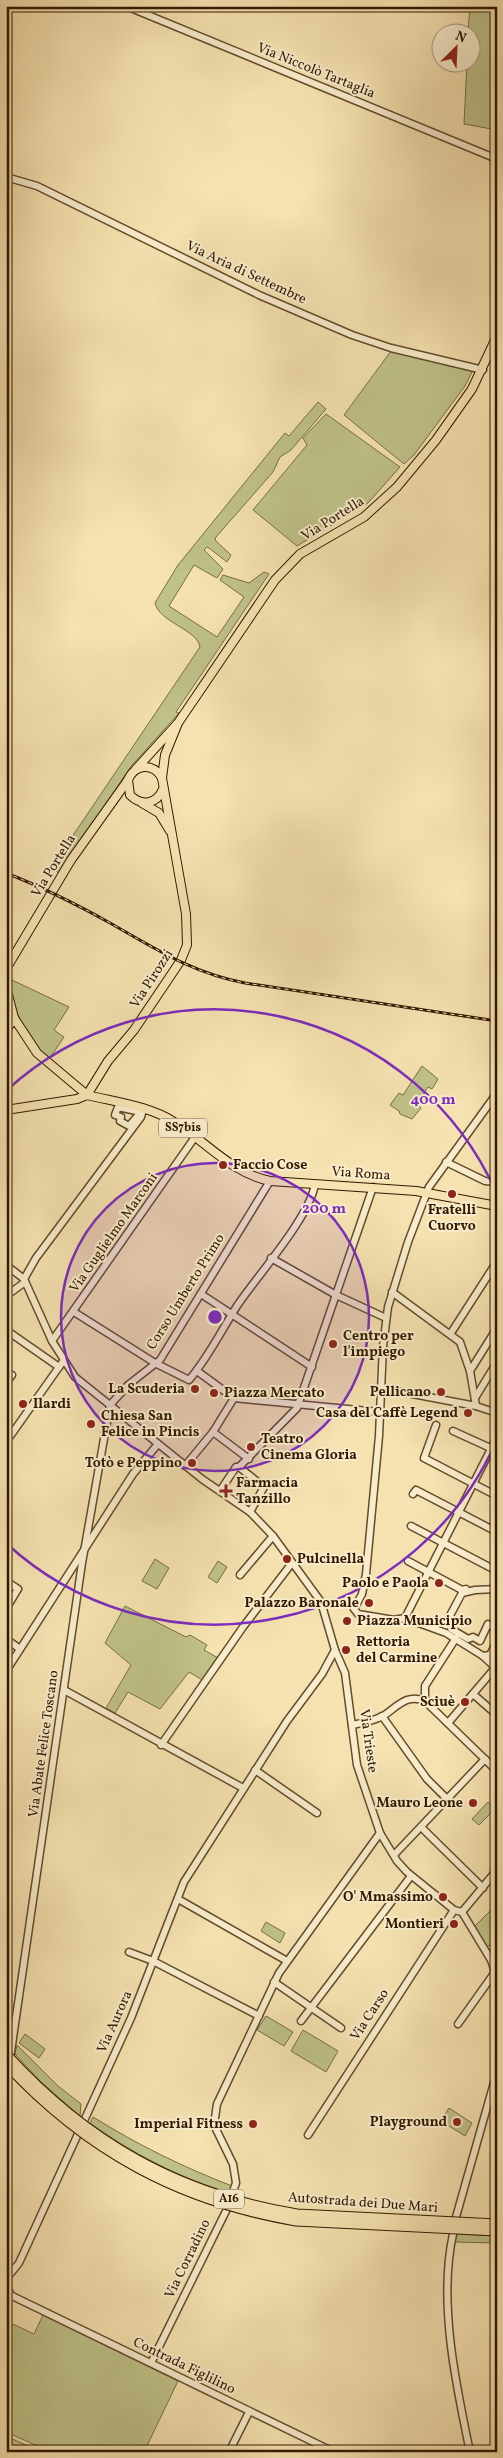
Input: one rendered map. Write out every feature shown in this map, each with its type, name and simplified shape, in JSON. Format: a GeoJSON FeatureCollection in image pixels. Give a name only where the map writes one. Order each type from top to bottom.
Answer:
{"type":"FeatureCollection","features":[{"type":"Feature","properties":{"kind":"highway","name":"Autostrada dei Due Mari"},"geometry":{"type":"LineString","coordinates":[[6,2054],[46,2096],[90,2131],[138,2161],[214,2194],[251,2205],[297,2214],[497,2224]]}},
{"type":"Feature","properties":{"kind":"highway","name":"Autostrada dei Due Mari"},"geometry":{"type":"LineString","coordinates":[[6,2064],[42,2101],[102,2147],[160,2180],[212,2201],[268,2216],[296,2221],[497,2231]]}},
{"type":"Feature","properties":{"kind":"main road","name":"Via Portella"},"geometry":{"type":"LineString","coordinates":[[6,969],[62,876],[128,780],[178,723],[279,575],[310,548],[364,517],[391,493],[436,440],[472,389],[483,370],[497,336]]}},
{"type":"Feature","properties":{"kind":"main road","name":"Via Portella"},"geometry":{"type":"LineString","coordinates":[[170,831],[162,778],[164,755],[178,723]]}},
{"type":"Feature","properties":{"kind":"main road"},"geometry":{"type":"LineString","coordinates":[[136,769],[149,767],[159,772],[162,778]]}},
{"type":"Feature","properties":{"kind":"main road"},"geometry":{"type":"LineString","coordinates":[[128,780],[130,795],[159,813],[170,831]]}},
{"type":"Feature","properties":{"kind":"main road"},"geometry":{"type":"LineString","coordinates":[[140,802],[152,802],[157,799],[163,789]]}},
{"type":"Feature","properties":{"kind":"main road","name":"Via Pirozzi"},"geometry":{"type":"LineString","coordinates":[[87,1095],[181,960],[187,946],[186,914],[170,831]]}},
{"type":"Feature","properties":{"kind":"main road"},"geometry":{"type":"LineString","coordinates":[[6,987],[14,1018],[44,1060],[87,1095]]}},
{"type":"Feature","properties":{"kind":"main road"},"geometry":{"type":"LineString","coordinates":[[6,1031],[14,1018]]}},
{"type":"Feature","properties":{"kind":"main road","name":"Via Roma"},"geometry":{"type":"LineString","coordinates":[[6,1110],[77,1099],[87,1095],[143,1110],[173,1121],[242,1172],[270,1181],[373,1187],[427,1193],[497,1206]]}},
{"type":"Feature","properties":{"kind":"street","name":"Via Niccolò Tartaglia"},"geometry":{"type":"LineString","coordinates":[[126,6],[497,159]]}},
{"type":"Feature","properties":{"kind":"street","name":"Via Aria di Settembre"},"geometry":{"type":"LineString","coordinates":[[6,177],[37,186],[259,295],[359,338],[483,370]]}},
{"type":"Feature","properties":{"kind":"street"},"geometry":{"type":"LineString","coordinates":[[448,1724],[496,1669],[483,1656],[456,1638],[405,1618],[394,1620],[362,1615],[355,1612],[354,1609],[362,1594],[366,1574],[386,1318],[392,1292],[408,1242],[427,1193],[446,1162],[496,1093]]}},
{"type":"Feature","properties":{"kind":"street"},"geometry":{"type":"LineString","coordinates":[[6,1296],[24,1280],[36,1258],[141,1117],[143,1110]]}},
{"type":"Feature","properties":{"kind":"street","name":"Via Guglielmo Marconi"},"geometry":{"type":"LineString","coordinates":[[52,1341],[195,1137]]}},
{"type":"Feature","properties":{"kind":"street"},"geometry":{"type":"LineString","coordinates":[[446,1162],[484,1181],[497,1182]]}},
{"type":"Feature","properties":{"kind":"street","name":"Corso Umberto Primo"},"geometry":{"type":"LineString","coordinates":[[110,1405],[128,1385],[160,1360],[270,1181]]}},
{"type":"Feature","properties":{"kind":"street"},"geometry":{"type":"LineString","coordinates":[[74,1312],[155,1363],[187,1380],[197,1370],[232,1315],[298,1222],[311,1199],[315,1184]]}},
{"type":"Feature","properties":{"kind":"street"},"geometry":{"type":"LineString","coordinates":[[220,1491],[236,1467],[239,1468],[249,1459],[297,1408],[373,1187]]}},
{"type":"Feature","properties":{"kind":"street"},"geometry":{"type":"LineString","coordinates":[[271,1258],[336,1295],[386,1318]]}},
{"type":"Feature","properties":{"kind":"street"},"geometry":{"type":"LineString","coordinates":[[451,1334],[496,1263]]}},
{"type":"Feature","properties":{"kind":"street"},"geometry":{"type":"LineString","coordinates":[[6,1265],[24,1280]]}},
{"type":"Feature","properties":{"kind":"street","name":"Via Trieste"},"geometry":{"type":"LineString","coordinates":[[24,1280],[52,1341],[75,1377],[185,1466],[250,1512],[273,1536],[321,1602],[335,1650],[346,1673],[357,1765],[380,1833],[394,1855],[411,1876],[454,1910],[462,1912]]}},
{"type":"Feature","properties":{"kind":"street"},"geometry":{"type":"LineString","coordinates":[[392,1292],[460,1342],[470,1371],[476,1406]]}},
{"type":"Feature","properties":{"kind":"street"},"geometry":{"type":"LineString","coordinates":[[201,1294],[312,1367]]}},
{"type":"Feature","properties":{"kind":"street"},"geometry":{"type":"LineString","coordinates":[[470,1371],[497,1328]]}},
{"type":"Feature","properties":{"kind":"street"},"geometry":{"type":"LineString","coordinates":[[6,1330],[59,1367]]}},
{"type":"Feature","properties":{"kind":"street"},"geometry":{"type":"LineString","coordinates":[[6,1442],[64,1360]]}},
{"type":"Feature","properties":{"kind":"street"},"geometry":{"type":"LineString","coordinates":[[475,1398],[497,1362]]}},
{"type":"Feature","properties":{"kind":"street"},"geometry":{"type":"LineString","coordinates":[[197,1370],[234,1398],[379,1412]]}},
{"type":"Feature","properties":{"kind":"street"},"geometry":{"type":"LineString","coordinates":[[6,1372],[12,1375],[6,1383]]}},
{"type":"Feature","properties":{"kind":"street"},"geometry":{"type":"LineString","coordinates":[[381,1388],[476,1406],[496,1415]]}},
{"type":"Feature","properties":{"kind":"street"},"geometry":{"type":"LineString","coordinates":[[185,1466],[213,1432],[234,1398]]}},
{"type":"Feature","properties":{"kind":"street","name":"Via Abate Felice Toscano"},"geometry":{"type":"LineString","coordinates":[[6,2086],[85,1548],[110,1405]]}},
{"type":"Feature","properties":{"kind":"street"},"geometry":{"type":"LineString","coordinates":[[436,1425],[424,1458],[497,1496]]}},
{"type":"Feature","properties":{"kind":"street"},"geometry":{"type":"LineString","coordinates":[[213,1432],[249,1459]]}},
{"type":"Feature","properties":{"kind":"street"},"geometry":{"type":"LineString","coordinates":[[453,1432],[494,1450]]}},
{"type":"Feature","properties":{"kind":"street"},"geometry":{"type":"LineString","coordinates":[[405,1618],[473,1484],[494,1450],[497,1437]]}},
{"type":"Feature","properties":{"kind":"street"},"geometry":{"type":"LineString","coordinates":[[6,1671],[133,1474],[158,1444]]}},
{"type":"Feature","properties":{"kind":"street"},"geometry":{"type":"LineString","coordinates":[[239,1468],[264,1487],[250,1512]]}},
{"type":"Feature","properties":{"kind":"street"},"geometry":{"type":"LineString","coordinates":[[413,1494],[416,1490],[497,1532]]}},
{"type":"Feature","properties":{"kind":"street"},"geometry":{"type":"LineString","coordinates":[[411,1526],[497,1570]]}},
{"type":"Feature","properties":{"kind":"street"},"geometry":{"type":"LineString","coordinates":[[240,1575],[273,1536]]}},
{"type":"Feature","properties":{"kind":"street"},"geometry":{"type":"LineString","coordinates":[[408,1561],[462,1590],[473,1586],[497,1584]]}},
{"type":"Feature","properties":{"kind":"street"},"geometry":{"type":"LineString","coordinates":[[161,1745],[243,1627],[292,1564]]}},
{"type":"Feature","properties":{"kind":"street"},"geometry":{"type":"LineString","coordinates":[[6,1581],[18,1589],[6,1609]]}},
{"type":"Feature","properties":{"kind":"street"},"geometry":{"type":"LineString","coordinates":[[497,1589],[475,1590],[462,1593],[445,1625],[452,1626],[451,1629],[468,1639],[473,1637],[480,1640],[488,1624],[497,1629]]}},
{"type":"Feature","properties":{"kind":"street"},"geometry":{"type":"LineString","coordinates":[[425,1701],[425,1686],[456,1638]]}},
{"type":"Feature","properties":{"kind":"street"},"geometry":{"type":"LineString","coordinates":[[6,1639],[20,1648]]}},
{"type":"Feature","properties":{"kind":"street"},"geometry":{"type":"LineString","coordinates":[[483,1656],[490,1655],[496,1644]]}},
{"type":"Feature","properties":{"kind":"street","name":"Via Aurora"},"geometry":{"type":"LineString","coordinates":[[6,2279],[19,2263],[77,2138],[131,2018],[188,1875],[255,1770],[322,1674],[335,1650]]}},
{"type":"Feature","properties":{"kind":"street"},"geometry":{"type":"LineString","coordinates":[[64,1690],[161,1745],[243,1788]]}},
{"type":"Feature","properties":{"kind":"street"},"geometry":{"type":"LineString","coordinates":[[473,1694],[497,1715]]}},
{"type":"Feature","properties":{"kind":"street"},"geometry":{"type":"LineString","coordinates":[[352,1725],[382,1716],[406,1699],[418,1698],[425,1701],[497,1771]]}},
{"type":"Feature","properties":{"kind":"street"},"geometry":{"type":"LineString","coordinates":[[382,1716],[427,1779],[447,1799]]}},
{"type":"Feature","properties":{"kind":"street"},"geometry":{"type":"LineString","coordinates":[[394,1855],[485,1759]]}},
{"type":"Feature","properties":{"kind":"street"},"geometry":{"type":"LineString","coordinates":[[255,1770],[318,1813]]}},
{"type":"Feature","properties":{"kind":"street"},"geometry":{"type":"LineString","coordinates":[[421,1827],[483,1888]]}},
{"type":"Feature","properties":{"kind":"street","name":"Via Corradino"},"geometry":{"type":"LineString","coordinates":[[151,2363],[226,2211],[236,2183],[233,2164],[214,2125],[214,2112],[274,1982],[287,1961],[380,1833]]}},
{"type":"Feature","properties":{"kind":"street"},"geometry":{"type":"LineString","coordinates":[[458,2024],[496,1975],[487,1953],[462,1912],[497,1870]]}},
{"type":"Feature","properties":{"kind":"street"},"geometry":{"type":"LineString","coordinates":[[301,2021],[411,1876]]}},
{"type":"Feature","properties":{"kind":"street"},"geometry":{"type":"LineString","coordinates":[[178,1899],[287,1961]]}},
{"type":"Feature","properties":{"kind":"street","name":"Via Carso"},"geometry":{"type":"LineString","coordinates":[[308,2135],[454,1910]]}},
{"type":"Feature","properties":{"kind":"street"},"geometry":{"type":"LineString","coordinates":[[129,1952],[154,1961],[259,2016]]}},
{"type":"Feature","properties":{"kind":"street"},"geometry":{"type":"LineString","coordinates":[[274,1982],[341,2028]]}},
{"type":"Feature","properties":{"kind":"street"},"geometry":{"type":"LineString","coordinates":[[456,2217],[497,2072]]}},
{"type":"Feature","properties":{"kind":"street"},"geometry":{"type":"LineString","coordinates":[[453,2234],[448,2272],[449,2314],[457,2384],[470,2452]]}},
{"type":"Feature","properties":{"kind":"street","name":"Via Aurora"},"geometry":{"type":"LineString","coordinates":[[6,2274],[14,2269]]}},
{"type":"Feature","properties":{"kind":"street"},"geometry":{"type":"LineString","coordinates":[[6,2286],[8,2295]]}},
{"type":"Feature","properties":{"kind":"street","name":"Contrada Figlilino"},"geometry":{"type":"LineString","coordinates":[[8,2295],[24,2300],[334,2452]]}},
{"type":"Feature","properties":{"kind":"street"},"geometry":{"type":"LineString","coordinates":[[229,2452],[250,2412]]}},
{"type":"Feature","properties":{"kind":"green space"},"geometry":{"type":"Polygon","coordinates":[[[470,6],[497,6],[497,130],[464,124],[467,72],[480,72],[480,22],[469,22],[470,6]]]}},
{"type":"Feature","properties":{"kind":"green space"},"geometry":{"type":"Polygon","coordinates":[[[391,351],[473,370],[465,386],[414,455],[404,464],[344,415],[391,351]]]}},
{"type":"Feature","properties":{"kind":"green space"},"geometry":{"type":"Polygon","coordinates":[[[318,402],[326,409],[291,450],[280,457],[273,472],[216,537],[215,540],[231,555],[227,562],[209,548],[207,547],[204,550],[223,569],[217,578],[194,565],[169,606],[217,637],[244,597],[220,580],[223,575],[249,583],[264,572],[269,574],[176,712],[179,713],[132,765],[59,873],[51,868],[200,647],[198,641],[193,636],[163,616],[155,603],[178,565],[285,433],[289,436],[318,402]]]}},
{"type":"Feature","properties":{"kind":"green space"},"geometry":{"type":"Polygon","coordinates":[[[326,414],[400,467],[368,503],[297,546],[253,510],[307,445],[303,438],[326,414]]]}},
{"type":"Feature","properties":{"kind":"green space"},"geometry":{"type":"Polygon","coordinates":[[[12,980],[69,1007],[54,1030],[64,1037],[48,1061],[22,1023],[13,1000],[12,980]]]}},
{"type":"Feature","properties":{"kind":"green space"},"geometry":{"type":"Polygon","coordinates":[[[422,1066],[438,1079],[432,1089],[428,1087],[417,1104],[421,1108],[412,1119],[400,1114],[399,1111],[390,1105],[399,1093],[403,1095],[422,1066]]]}},
{"type":"Feature","properties":{"kind":"green space"},"geometry":{"type":"Polygon","coordinates":[[[155,1559],[169,1568],[157,1589],[142,1581],[155,1559]]]}},
{"type":"Feature","properties":{"kind":"green space"},"geometry":{"type":"Polygon","coordinates":[[[218,1561],[227,1567],[217,1583],[208,1577],[218,1561]]]}},
{"type":"Feature","properties":{"kind":"green space"},"geometry":{"type":"Polygon","coordinates":[[[125,1606],[186,1637],[190,1635],[207,1645],[204,1650],[220,1659],[204,1681],[189,1672],[160,1709],[128,1692],[115,1713],[106,1708],[131,1665],[105,1643],[125,1606]]]}},
{"type":"Feature","properties":{"kind":"green space"},"geometry":{"type":"Polygon","coordinates":[[[488,1802],[495,1809],[479,1825],[472,1819],[488,1802]]]}},
{"type":"Feature","properties":{"kind":"green space"},"geometry":{"type":"Polygon","coordinates":[[[497,1904],[497,1942],[486,1947],[474,1927],[497,1904]]]}},
{"type":"Feature","properties":{"kind":"green space"},"geometry":{"type":"Polygon","coordinates":[[[266,1922],[285,1933],[280,1943],[261,1931],[266,1922]]]}},
{"type":"Feature","properties":{"kind":"green space"},"geometry":{"type":"Polygon","coordinates":[[[266,2016],[293,2032],[284,2046],[257,2030],[266,2016]]]}},
{"type":"Feature","properties":{"kind":"green space"},"geometry":{"type":"Polygon","coordinates":[[[303,2030],[338,2051],[326,2072],[291,2051],[303,2030]]]}},
{"type":"Feature","properties":{"kind":"green space"},"geometry":{"type":"Polygon","coordinates":[[[25,2034],[45,2049],[39,2058],[19,2043],[25,2034]]]}},
{"type":"Feature","properties":{"kind":"green space"},"geometry":{"type":"Polygon","coordinates":[[[17,2045],[58,2086],[81,2104],[80,2116],[40,2081],[15,2054],[17,2045]]]}},
{"type":"Feature","properties":{"kind":"green space","name":"Playground"},"geometry":{"type":"Polygon","coordinates":[[[449,2108],[472,2123],[465,2136],[441,2121],[449,2108]]]}},
{"type":"Feature","properties":{"kind":"green space"},"geometry":{"type":"Polygon","coordinates":[[[93,2117],[161,2155],[232,2186],[230,2193],[193,2180],[157,2164],[90,2123],[93,2117]]]}},
{"type":"Feature","properties":{"kind":"green space"},"geometry":{"type":"Polygon","coordinates":[[[457,2234],[497,2236],[497,2243],[455,2242],[457,2234]]]}},
{"type":"Feature","properties":{"kind":"green space"},"geometry":{"type":"Polygon","coordinates":[[[43,2315],[178,2381],[144,2452],[51,2452],[6,2432],[6,2339],[13,2324],[34,2334],[43,2315]]]}},
{"type":"Feature","properties":{"kind":"green space"},"geometry":{"type":"Polygon","coordinates":[[[6,2436],[41,2452],[6,2452],[6,2436]]]}},
{"type":"Feature","properties":{"kind":"railway"},"geometry":{"type":"LineString","coordinates":[[6,873],[72,903],[175,959],[226,979],[497,1021]]}},
{"type":"Feature","properties":{"kind":"place","name":"Faccio Cose"},"geometry":{"type":"Point","coordinates":[223,1165]}},
{"type":"Feature","properties":{"kind":"place","name":"Fratelli Cuorvo"},"geometry":{"type":"Point","coordinates":[452,1194]}},
{"type":"Feature","properties":{"kind":"place","name":"Centro per l'impiego"},"geometry":{"type":"Point","coordinates":[333,1344]}},
{"type":"Feature","properties":{"kind":"place","name":"La Scuderia"},"geometry":{"type":"Point","coordinates":[195,1389]}},
{"type":"Feature","properties":{"kind":"place","name":"Pellicano"},"geometry":{"type":"Point","coordinates":[441,1392]}},
{"type":"Feature","properties":{"kind":"place","name":"Piazza Mercato"},"geometry":{"type":"Point","coordinates":[214,1393]}},
{"type":"Feature","properties":{"kind":"place","name":"Ilardi"},"geometry":{"type":"Point","coordinates":[23,1404]}},
{"type":"Feature","properties":{"kind":"place","name":"Casa del Caffè Legend"},"geometry":{"type":"Point","coordinates":[468,1413]}},
{"type":"Feature","properties":{"kind":"place","name":"Chiesa San Felice in Pincis"},"geometry":{"type":"Point","coordinates":[91,1424]}},
{"type":"Feature","properties":{"kind":"place","name":"Teatro Cinema Gloria"},"geometry":{"type":"Point","coordinates":[251,1447]}},
{"type":"Feature","properties":{"kind":"place","name":"Totò e Peppino"},"geometry":{"type":"Point","coordinates":[192,1463]}},
{"type":"Feature","properties":{"kind":"place","name":"Farmacia Tanzillo"},"geometry":{"type":"Point","coordinates":[226,1491]}},
{"type":"Feature","properties":{"kind":"place","name":"Pulcinella"},"geometry":{"type":"Point","coordinates":[287,1559]}},
{"type":"Feature","properties":{"kind":"place","name":"Paolo e Paola"},"geometry":{"type":"Point","coordinates":[439,1583]}},
{"type":"Feature","properties":{"kind":"place","name":"Palazzo Baronale"},"geometry":{"type":"Point","coordinates":[369,1603]}},
{"type":"Feature","properties":{"kind":"place","name":"Piazza Municipio"},"geometry":{"type":"Point","coordinates":[347,1621]}},
{"type":"Feature","properties":{"kind":"place","name":"Rettoria del Carmine"},"geometry":{"type":"Point","coordinates":[346,1650]}},
{"type":"Feature","properties":{"kind":"place","name":"Sciuè"},"geometry":{"type":"Point","coordinates":[465,1702]}},
{"type":"Feature","properties":{"kind":"place","name":"Mauro Leone"},"geometry":{"type":"Point","coordinates":[473,1803]}},
{"type":"Feature","properties":{"kind":"place","name":"O' Mmassimo"},"geometry":{"type":"Point","coordinates":[443,1897]}},
{"type":"Feature","properties":{"kind":"place","name":"Montieri"},"geometry":{"type":"Point","coordinates":[454,1924]}},
{"type":"Feature","properties":{"kind":"place","name":"Playground"},"geometry":{"type":"Point","coordinates":[457,2122]}},
{"type":"Feature","properties":{"kind":"place","name":"Imperial Fitness"},"geometry":{"type":"Point","coordinates":[253,2124]}}]}
